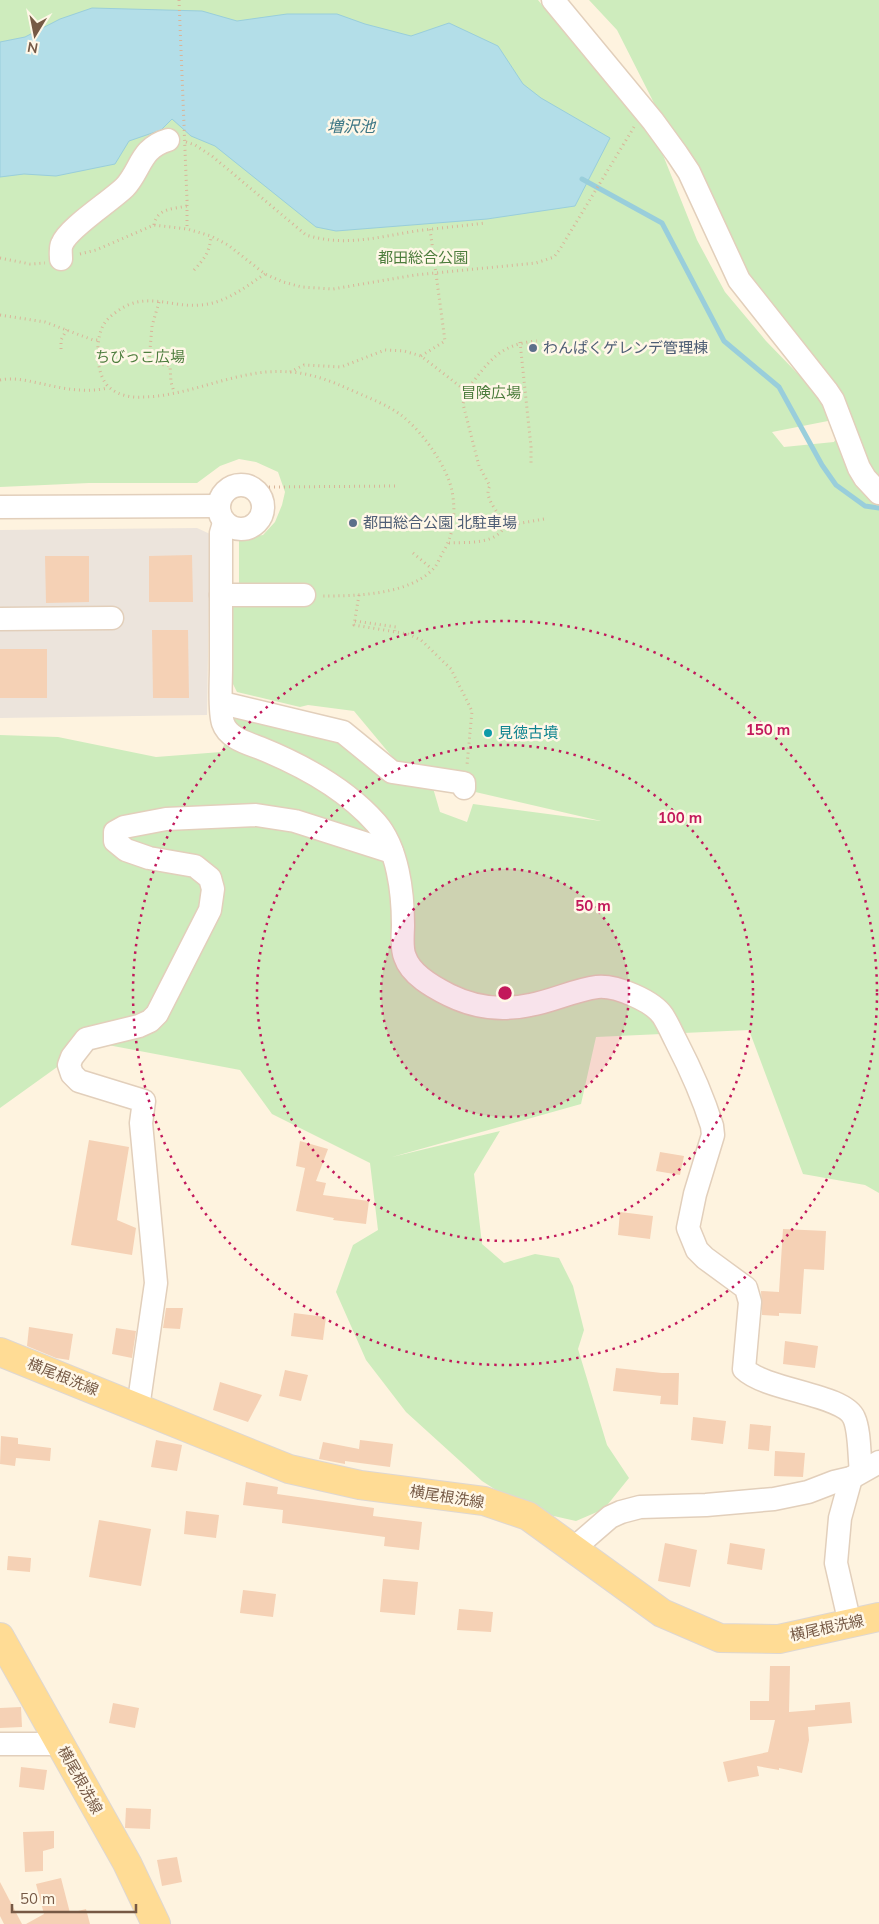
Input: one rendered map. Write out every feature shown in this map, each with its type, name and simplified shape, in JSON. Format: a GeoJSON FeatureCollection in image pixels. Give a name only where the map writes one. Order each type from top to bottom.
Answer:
{"type":"FeatureCollection","features":[{"type":"Feature","properties":{"kind":"main road","name":"横尾根洗線"},"geometry":{"type":"LineString","coordinates":[[0,1352],[289,1469],[360,1485],[484,1502],[528,1516],[662,1613],[720,1638],[779,1638],[879,1617]]}},
{"type":"Feature","properties":{"kind":"main road","name":"横尾根洗線"},"geometry":{"type":"LineString","coordinates":[[0,1637],[127,1863],[156,1924]]}},
{"type":"Feature","properties":{"kind":"street"},"geometry":{"type":"LineString","coordinates":[[553,0],[653,121],[684,163],[739,280],[830,396],[859,468],[865,478],[879,493]]}},
{"type":"Feature","properties":{"kind":"street"},"geometry":{"type":"LineString","coordinates":[[61,259],[62,244],[76,227],[107,203],[126,185],[139,162],[157,143],[168,140]]}},
{"type":"Feature","properties":{"kind":"street"},"geometry":{"type":"LineString","coordinates":[[0,507],[221,514],[222,722],[230,734],[242,741],[282,757],[314,774],[352,800],[378,825],[392,852],[403,893],[404,956],[413,972],[449,995],[474,1006],[501,1008],[531,1005],[600,986],[617,988],[662,1014],[685,1059],[712,1126],[712,1136],[688,1228],[696,1250],[746,1288],[749,1295],[744,1369],[752,1377],[764,1382],[835,1403],[849,1410],[856,1422],[864,1470],[840,1518],[836,1563],[850,1624]]}},
{"type":"Feature","properties":{"kind":"street"},"geometry":{"type":"LineString","coordinates":[[221,595],[300,592]]}},
{"type":"Feature","properties":{"kind":"street"},"geometry":{"type":"LineString","coordinates":[[0,619],[112,618]]}},
{"type":"Feature","properties":{"kind":"street"},"geometry":{"type":"LineString","coordinates":[[222,703],[343,732],[392,772],[464,786]]}},
{"type":"Feature","properties":{"kind":"street"},"geometry":{"type":"LineString","coordinates":[[138,1408],[156,1283],[141,1123],[144,1101],[79,1081],[72,1074],[69,1065],[86,1039],[140,1026],[150,1021],[157,1014],[210,910],[213,889],[210,878],[195,866],[149,858],[126,850],[116,841],[115,832],[124,827],[166,819],[256,815],[295,821],[392,852]]}},
{"type":"Feature","properties":{"kind":"street"},"geometry":{"type":"LineString","coordinates":[[573,1549],[610,1517],[621,1512],[640,1508],[774,1499],[808,1492],[864,1470]]}},
{"type":"Feature","properties":{"kind":"street"},"geometry":{"type":"LineString","coordinates":[[0,1744],[60,1744]]}},
{"type":"Feature","properties":{"kind":"path"},"geometry":{"type":"LineString","coordinates":[[179,0],[187,229]]}},
{"type":"Feature","properties":{"kind":"path"},"geometry":{"type":"LineString","coordinates":[[0,258],[30,264],[45,263],[96,250],[154,225],[187,229],[211,236],[228,245],[265,274],[302,287],[320,289],[333,289],[436,273],[536,263],[554,257],[560,249],[629,136]]}},
{"type":"Feature","properties":{"kind":"path"},"geometry":{"type":"LineString","coordinates":[[168,140],[196,145],[212,156],[306,235],[342,242],[486,223]]}},
{"type":"Feature","properties":{"kind":"path"},"geometry":{"type":"LineString","coordinates":[[154,225],[154,219],[166,209],[187,206]]}},
{"type":"Feature","properties":{"kind":"path"},"geometry":{"type":"LineString","coordinates":[[421,356],[445,341],[430,229]]}},
{"type":"Feature","properties":{"kind":"path"},"geometry":{"type":"LineString","coordinates":[[194,270],[208,254],[211,236]]}},
{"type":"Feature","properties":{"kind":"path"},"geometry":{"type":"LineString","coordinates":[[108,388],[98,362],[98,340],[102,327],[108,319],[124,306],[138,301],[149,300],[202,305],[217,302],[235,294],[265,274]]}},
{"type":"Feature","properties":{"kind":"path"},"geometry":{"type":"LineString","coordinates":[[159,302],[152,326],[149,362],[170,366],[174,392]]}},
{"type":"Feature","properties":{"kind":"path"},"geometry":{"type":"LineString","coordinates":[[0,314],[45,322],[93,340],[98,340]]}},
{"type":"Feature","properties":{"kind":"path"},"geometry":{"type":"LineString","coordinates":[[61,349],[61,340],[67,329]]}},
{"type":"Feature","properties":{"kind":"path"},"geometry":{"type":"LineString","coordinates":[[505,526],[488,497],[490,486],[479,466],[463,404],[466,391],[485,366],[501,350],[520,342],[537,341]]}},
{"type":"Feature","properties":{"kind":"path"},"geometry":{"type":"LineString","coordinates":[[520,342],[531,463]]}},
{"type":"Feature","properties":{"kind":"path"},"geometry":{"type":"LineString","coordinates":[[289,372],[304,365],[341,367],[385,350],[404,351],[421,356],[466,391]]}},
{"type":"Feature","properties":{"kind":"path"},"geometry":{"type":"LineString","coordinates":[[0,380],[7,378],[30,381],[68,389],[96,390],[108,388],[130,397],[143,398],[243,375],[289,372],[305,373],[330,380],[380,402],[402,416],[433,450],[443,464],[450,480],[454,508],[449,544],[432,569],[419,579],[394,589],[359,595],[300,592]]}},
{"type":"Feature","properties":{"kind":"path"},"geometry":{"type":"LineString","coordinates":[[269,486],[399,486]]}},
{"type":"Feature","properties":{"kind":"path"},"geometry":{"type":"LineString","coordinates":[[505,526],[544,519]]}},
{"type":"Feature","properties":{"kind":"path"},"geometry":{"type":"LineString","coordinates":[[449,544],[494,538],[501,534],[505,526]]}},
{"type":"Feature","properties":{"kind":"path"},"geometry":{"type":"LineString","coordinates":[[413,553],[432,569]]}},
{"type":"Feature","properties":{"kind":"path"},"geometry":{"type":"LineString","coordinates":[[359,595],[354,625],[408,634],[420,640],[451,669],[472,711],[470,748],[464,786]]}},
{"type":"Feature","properties":{"kind":"shaded area"},"geometry":{"type":"Polygon","coordinates":[[[197,528],[210,534],[207,715],[0,718],[0,530],[197,528]]]}},
{"type":"Feature","properties":{"kind":"green space"},"geometry":{"type":"Polygon","coordinates":[[[0,0],[538,0],[574,44],[624,95],[661,150],[697,240],[725,292],[766,341],[831,408],[739,280],[689,172],[617,30],[589,0],[879,0],[879,1193],[865,1185],[803,1174],[749,1030],[596,1037],[581,1104],[392,1157],[500,1131],[474,1174],[482,1244],[504,1263],[535,1254],[559,1258],[573,1286],[584,1330],[578,1349],[607,1445],[629,1478],[604,1509],[576,1521],[527,1510],[482,1481],[406,1412],[366,1360],[336,1292],[353,1245],[378,1230],[370,1163],[272,1114],[240,1070],[92,1042],[0,1108],[0,735],[58,737],[156,757],[221,752],[238,712],[339,738],[433,788],[440,812],[467,822],[473,804],[601,821],[471,791],[399,765],[354,711],[308,705],[300,707],[237,692],[232,682],[232,599],[239,599],[239,539],[263,535],[275,522],[285,492],[278,472],[256,462],[239,459],[220,466],[197,483],[89,483],[0,487],[0,0]],[[838,419],[772,432],[784,447],[834,442],[843,425],[838,419]]]}},
{"type":"Feature","properties":{"kind":"water","name":"増沢池"},"geometry":{"type":"Polygon","coordinates":[[[92,8],[202,11],[237,21],[287,14],[337,14],[365,24],[411,36],[449,23],[498,46],[523,84],[541,98],[610,138],[575,206],[487,219],[336,231],[316,227],[215,146],[191,136],[172,119],[161,130],[129,141],[115,164],[56,176],[24,174],[0,177],[0,42],[25,37],[60,19],[92,8]]]}},
{"type":"Feature","properties":{"kind":"building"},"geometry":{"type":"Polygon","coordinates":[[[192,555],[193,602],[149,602],[149,556],[192,555]]]}},
{"type":"Feature","properties":{"kind":"building"},"geometry":{"type":"Polygon","coordinates":[[[45,556],[89,556],[89,602],[46,603],[45,556]]]}},
{"type":"Feature","properties":{"kind":"building"},"geometry":{"type":"Polygon","coordinates":[[[152,630],[188,630],[189,698],[153,698],[152,630]]]}},
{"type":"Feature","properties":{"kind":"building"},"geometry":{"type":"Polygon","coordinates":[[[0,649],[47,649],[47,698],[0,698],[0,649]]]}},
{"type":"Feature","properties":{"kind":"building"},"geometry":{"type":"Polygon","coordinates":[[[89,1140],[129,1147],[117,1220],[136,1228],[132,1255],[71,1245],[89,1140]]]}},
{"type":"Feature","properties":{"kind":"building"},"geometry":{"type":"Polygon","coordinates":[[[300,1141],[328,1149],[316,1181],[326,1183],[323,1195],[369,1201],[366,1224],[333,1220],[334,1218],[296,1211],[305,1168],[296,1166],[300,1141]]]}},
{"type":"Feature","properties":{"kind":"building"},"geometry":{"type":"Polygon","coordinates":[[[660,1152],[684,1156],[680,1175],[656,1171],[660,1152]]]}},
{"type":"Feature","properties":{"kind":"building"},"geometry":{"type":"Polygon","coordinates":[[[620,1212],[653,1216],[650,1239],[618,1235],[620,1212]]]}},
{"type":"Feature","properties":{"kind":"building"},"geometry":{"type":"Polygon","coordinates":[[[783,1229],[826,1231],[824,1270],[804,1269],[801,1314],[779,1313],[779,1316],[762,1315],[761,1291],[779,1292],[783,1229]]]}},
{"type":"Feature","properties":{"kind":"building"},"geometry":{"type":"Polygon","coordinates":[[[166,1308],[183,1308],[180,1329],[163,1328],[166,1308]]]}},
{"type":"Feature","properties":{"kind":"building"},"geometry":{"type":"Polygon","coordinates":[[[294,1313],[326,1317],[323,1340],[291,1336],[294,1313]]]}},
{"type":"Feature","properties":{"kind":"building"},"geometry":{"type":"Polygon","coordinates":[[[29,1327],[73,1334],[69,1360],[56,1358],[27,1346],[29,1327]]]}},
{"type":"Feature","properties":{"kind":"building"},"geometry":{"type":"Polygon","coordinates":[[[116,1328],[136,1331],[132,1358],[112,1354],[116,1328]]]}},
{"type":"Feature","properties":{"kind":"building"},"geometry":{"type":"Polygon","coordinates":[[[785,1341],[818,1346],[815,1368],[783,1364],[785,1341]]]}},
{"type":"Feature","properties":{"kind":"building"},"geometry":{"type":"Polygon","coordinates":[[[616,1368],[679,1373],[678,1405],[660,1404],[661,1396],[613,1391],[616,1368]]]}},
{"type":"Feature","properties":{"kind":"building"},"geometry":{"type":"Polygon","coordinates":[[[285,1370],[308,1375],[301,1401],[279,1396],[285,1370]]]}},
{"type":"Feature","properties":{"kind":"building"},"geometry":{"type":"Polygon","coordinates":[[[220,1382],[262,1395],[248,1422],[213,1410],[220,1382]]]}},
{"type":"Feature","properties":{"kind":"building"},"geometry":{"type":"Polygon","coordinates":[[[693,1417],[726,1421],[723,1444],[691,1440],[693,1417]]]}},
{"type":"Feature","properties":{"kind":"building"},"geometry":{"type":"Polygon","coordinates":[[[750,1424],[771,1426],[769,1451],[748,1449],[750,1424]]]}},
{"type":"Feature","properties":{"kind":"building"},"geometry":{"type":"Polygon","coordinates":[[[1,1436],[18,1438],[18,1444],[51,1448],[50,1461],[16,1458],[15,1466],[0,1464],[1,1436]]]}},
{"type":"Feature","properties":{"kind":"building"},"geometry":{"type":"Polygon","coordinates":[[[156,1440],[182,1445],[177,1471],[151,1467],[156,1440]]]}},
{"type":"Feature","properties":{"kind":"building"},"geometry":{"type":"Polygon","coordinates":[[[360,1440],[393,1444],[390,1467],[345,1461],[345,1464],[319,1459],[323,1442],[359,1449],[360,1440]]]}},
{"type":"Feature","properties":{"kind":"building"},"geometry":{"type":"Polygon","coordinates":[[[775,1451],[805,1453],[803,1477],[774,1476],[775,1451]]]}},
{"type":"Feature","properties":{"kind":"building"},"geometry":{"type":"Polygon","coordinates":[[[246,1482],[278,1487],[277,1494],[374,1508],[373,1516],[422,1522],[419,1550],[384,1546],[385,1537],[282,1523],[283,1510],[243,1505],[246,1482]]]}},
{"type":"Feature","properties":{"kind":"building"},"geometry":{"type":"Polygon","coordinates":[[[186,1511],[219,1515],[216,1538],[184,1534],[186,1511]]]}},
{"type":"Feature","properties":{"kind":"building"},"geometry":{"type":"Polygon","coordinates":[[[99,1520],[151,1529],[141,1586],[89,1577],[99,1520]]]}},
{"type":"Feature","properties":{"kind":"building"},"geometry":{"type":"Polygon","coordinates":[[[665,1543],[697,1550],[690,1587],[658,1581],[665,1543]]]}},
{"type":"Feature","properties":{"kind":"building"},"geometry":{"type":"Polygon","coordinates":[[[730,1543],[765,1549],[762,1570],[727,1564],[730,1543]]]}},
{"type":"Feature","properties":{"kind":"building"},"geometry":{"type":"Polygon","coordinates":[[[8,1556],[31,1558],[30,1572],[7,1570],[8,1556]]]}},
{"type":"Feature","properties":{"kind":"building"},"geometry":{"type":"Polygon","coordinates":[[[383,1579],[418,1582],[415,1615],[380,1612],[383,1579]]]}},
{"type":"Feature","properties":{"kind":"building"},"geometry":{"type":"Polygon","coordinates":[[[243,1590],[276,1594],[273,1617],[240,1613],[243,1590]]]}},
{"type":"Feature","properties":{"kind":"building"},"geometry":{"type":"Polygon","coordinates":[[[459,1609],[493,1612],[491,1632],[457,1630],[459,1609]]]}},
{"type":"Feature","properties":{"kind":"building"},"geometry":{"type":"Polygon","coordinates":[[[770,1666],[790,1666],[789,1712],[815,1710],[815,1705],[850,1702],[852,1723],[808,1727],[809,1740],[802,1773],[757,1766],[759,1776],[728,1782],[723,1762],[768,1752],[775,1720],[750,1720],[750,1701],[769,1701],[770,1666]]]}},
{"type":"Feature","properties":{"kind":"building"},"geometry":{"type":"Polygon","coordinates":[[[113,1703],[139,1708],[135,1728],[109,1723],[113,1703]]]}},
{"type":"Feature","properties":{"kind":"building"},"geometry":{"type":"Polygon","coordinates":[[[21,1707],[22,1727],[0,1728],[0,1708],[21,1707]]]}},
{"type":"Feature","properties":{"kind":"building"},"geometry":{"type":"Polygon","coordinates":[[[21,1767],[47,1770],[44,1790],[19,1787],[21,1767]]]}},
{"type":"Feature","properties":{"kind":"building"},"geometry":{"type":"Polygon","coordinates":[[[126,1808],[151,1809],[150,1829],[125,1828],[126,1808]]]}},
{"type":"Feature","properties":{"kind":"building"},"geometry":{"type":"Polygon","coordinates":[[[54,1831],[54,1848],[43,1851],[43,1871],[25,1872],[23,1832],[54,1831]]]}},
{"type":"Feature","properties":{"kind":"building"},"geometry":{"type":"Polygon","coordinates":[[[177,1857],[182,1882],[162,1886],[157,1860],[177,1857]]]}},
{"type":"Feature","properties":{"kind":"building"},"geometry":{"type":"Polygon","coordinates":[[[61,1878],[70,1913],[86,1909],[90,1924],[26,1924],[44,1914],[36,1884],[61,1878]]]}},
{"type":"Feature","properties":{"kind":"building"},"geometry":{"type":"Polygon","coordinates":[[[0,1882],[22,1924],[4,1924],[0,1916],[0,1882]]]}},
{"type":"Feature","properties":{"kind":"waterway"},"geometry":{"type":"LineString","coordinates":[[582,179],[662,223],[724,341],[779,387],[822,465],[836,485],[865,506],[879,508]]}},
{"type":"Feature","properties":{"kind":"place","name":"わんぱくゲレンデ管理棟"},"geometry":{"type":"Point","coordinates":[533,348]}},
{"type":"Feature","properties":{"kind":"place","name":"都田総合公園 北駐車場"},"geometry":{"type":"Point","coordinates":[353,523]}},
{"type":"Feature","properties":{"kind":"place","name":"見徳古墳"},"geometry":{"type":"Point","coordinates":[488,733]}},
{"type":"Feature","properties":{"kind":"park label","name":"都田総合公園"},"geometry":{"type":"Point","coordinates":[423,258]}},
{"type":"Feature","properties":{"kind":"park label","name":"ちびっこ広場"},"geometry":{"type":"Point","coordinates":[140,357]}},
{"type":"Feature","properties":{"kind":"park label","name":"冒険広場"},"geometry":{"type":"Point","coordinates":[491,393]}}]}
